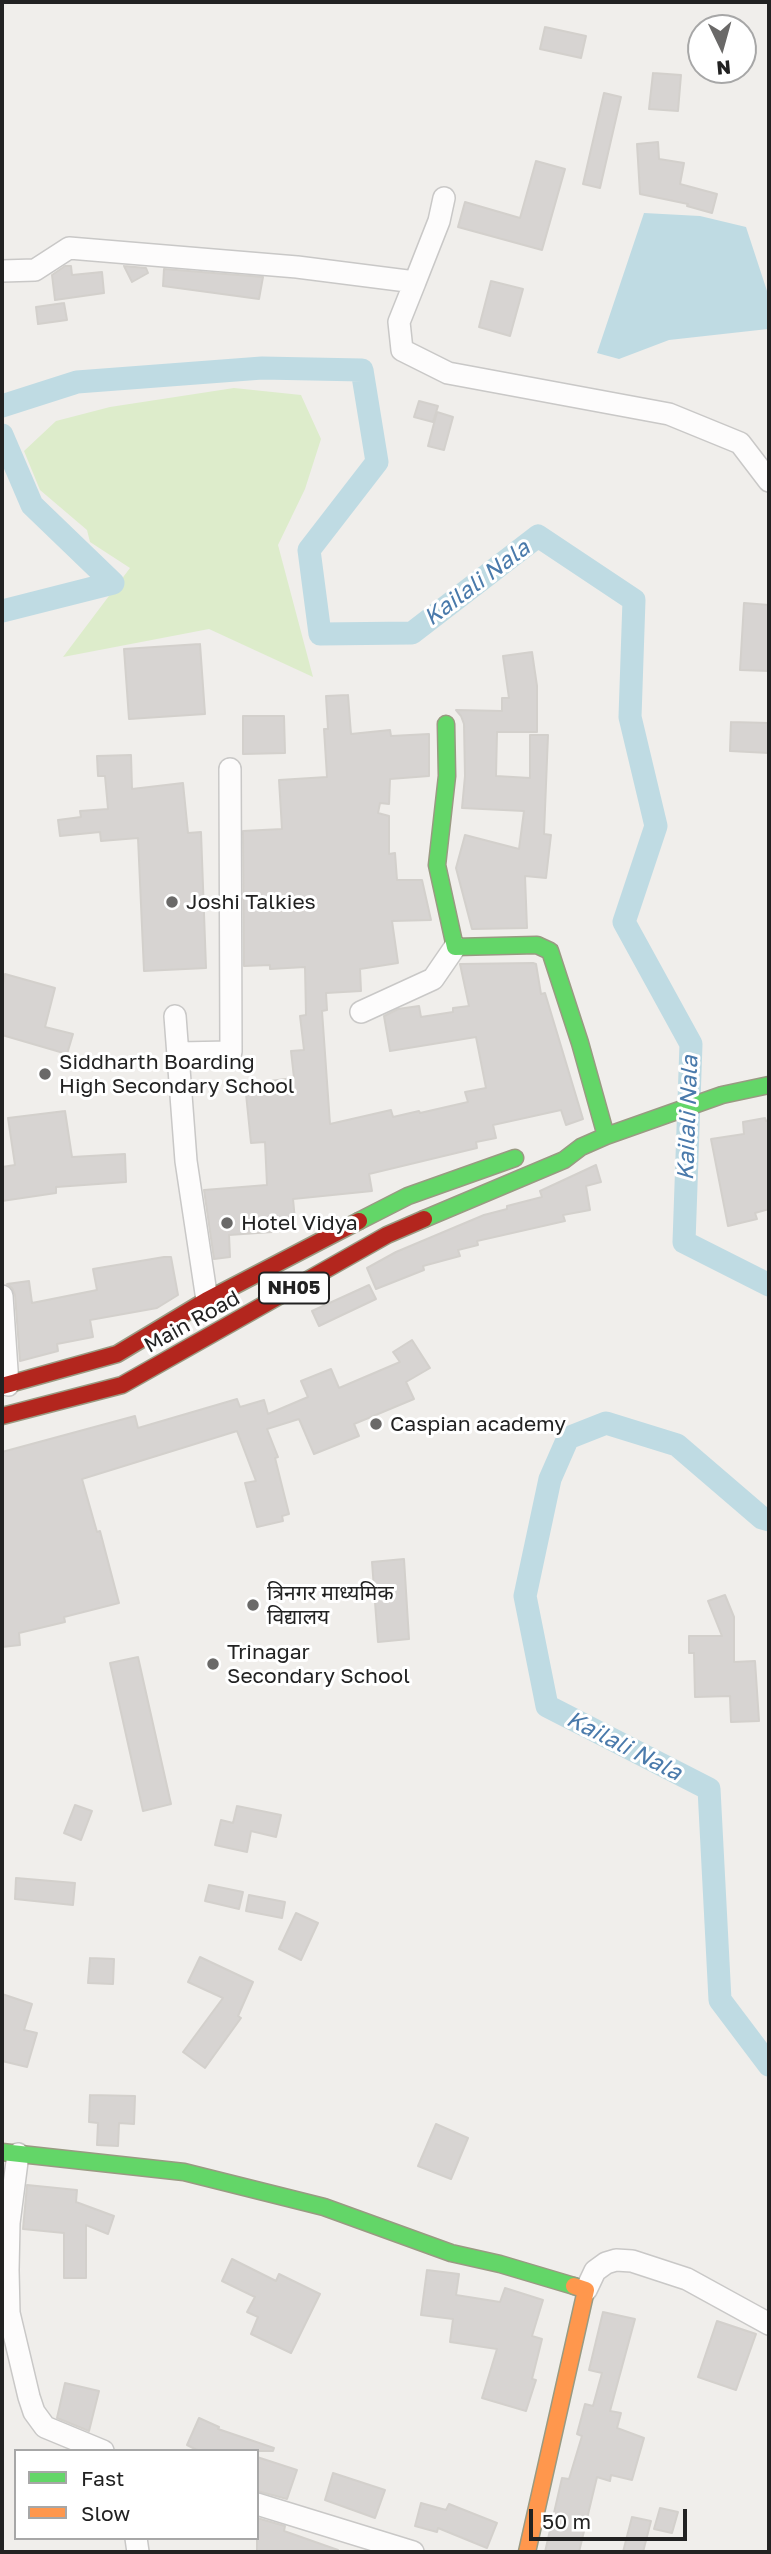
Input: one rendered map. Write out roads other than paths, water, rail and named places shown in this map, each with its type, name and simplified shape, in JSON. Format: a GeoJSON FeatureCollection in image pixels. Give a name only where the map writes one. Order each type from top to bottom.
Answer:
{"type":"FeatureCollection","features":[{"type":"Feature","properties":{"kind":"main road"},"geometry":{"type":"LineString","coordinates":[[446,724],[447,776],[437,865],[455,947],[537,945],[550,951],[611,1134]]}},
{"type":"Feature","properties":{"kind":"main road","name":"NH05"},"geometry":{"type":"LineString","coordinates":[[611,1134],[722,1095],[769,1085]]}},
{"type":"Feature","properties":{"kind":"main road","name":"Main Road"},"geometry":{"type":"LineString","coordinates":[[2,1416],[122,1385],[387,1235],[564,1160],[581,1147],[611,1134]]}},
{"type":"Feature","properties":{"kind":"main road"},"geometry":{"type":"LineString","coordinates":[[561,1143],[581,1147]]}},
{"type":"Feature","properties":{"kind":"main road","name":"Main Road"},"geometry":{"type":"LineString","coordinates":[[5,1386],[117,1354],[207,1300],[408,1196],[524,1155]]}},
{"type":"Feature","properties":{"kind":"main road"},"geometry":{"type":"LineString","coordinates":[[10,2153],[184,2172],[324,2207],[451,2253],[500,2264],[586,2290],[527,2552]]}},
{"type":"Feature","properties":{"kind":"street"},"geometry":{"type":"LineString","coordinates":[[444,198],[439,221],[399,322],[402,350],[448,373],[669,414],[740,443],[769,481]]}},
{"type":"Feature","properties":{"kind":"street"},"geometry":{"type":"LineString","coordinates":[[2,271],[35,270],[69,247],[297,267],[415,282]]}},
{"type":"Feature","properties":{"kind":"street"},"geometry":{"type":"LineString","coordinates":[[178,1053],[231,1052],[230,769]]}},
{"type":"Feature","properties":{"kind":"street"},"geometry":{"type":"LineString","coordinates":[[360,1012],[433,979],[455,947]]}},
{"type":"Feature","properties":{"kind":"street"},"geometry":{"type":"LineString","coordinates":[[175,1016],[186,1161],[207,1300]]}},
{"type":"Feature","properties":{"kind":"street"},"geometry":{"type":"LineString","coordinates":[[2,1296],[5,1386]]}},
{"type":"Feature","properties":{"kind":"street"},"geometry":{"type":"LineString","coordinates":[[10,2153],[9,2302],[29,2397],[34,2412],[44,2427],[98,2449]]}},
{"type":"Feature","properties":{"kind":"street"},"geometry":{"type":"LineString","coordinates":[[586,2290],[594,2271],[606,2263],[616,2260],[632,2261],[687,2279],[769,2324]]}},
{"type":"Feature","properties":{"kind":"street"},"geometry":{"type":"LineString","coordinates":[[259,2505],[413,2552]]}},
{"type":"Feature","properties":{"kind":"water"},"geometry":{"type":"Polygon","coordinates":[[[644,213],[700,216],[746,227],[768,294],[768,329],[669,340],[619,359],[597,353],[644,213]]]}},
{"type":"Feature","properties":{"kind":"waterway","name":"Kailali Nala"},"geometry":{"type":"LineString","coordinates":[[2,406],[77,382],[262,368],[362,370],[377,462],[309,550],[320,634],[412,633],[538,536],[634,600],[630,717],[656,826],[624,922],[691,1044],[684,1242],[769,1285]]}},
{"type":"Feature","properties":{"kind":"waterway","name":"Kailali Nala"},"geometry":{"type":"LineString","coordinates":[[2,435],[32,505],[113,583],[2,611]]}},
{"type":"Feature","properties":{"kind":"waterway","name":"Kailali Nala"},"geometry":{"type":"LineString","coordinates":[[769,1520],[762,1518],[677,1445],[606,1423],[568,1438],[550,1479],[525,1596],[547,1706],[709,1789],[720,2000],[769,2065]]}},
{"type":"Feature","properties":{"kind":"place","name":"Joshi Talkies"},"geometry":{"type":"Point","coordinates":[172,902]}},
{"type":"Feature","properties":{"kind":"place","name":"Siddharth Boarding High Secondary School"},"geometry":{"type":"Point","coordinates":[45,1074]}},
{"type":"Feature","properties":{"kind":"place","name":"Hotel Vidya"},"geometry":{"type":"Point","coordinates":[227,1223]}},
{"type":"Feature","properties":{"kind":"place","name":"Caspian academy"},"geometry":{"type":"Point","coordinates":[376,1424]}},
{"type":"Feature","properties":{"kind":"place","name":"त्रिनगर माध्यमिक विद्यालय"},"geometry":{"type":"Point","coordinates":[253,1605]}},
{"type":"Feature","properties":{"kind":"place","name":"Trinagar Secondary School"},"geometry":{"type":"Point","coordinates":[213,1664]}}]}
